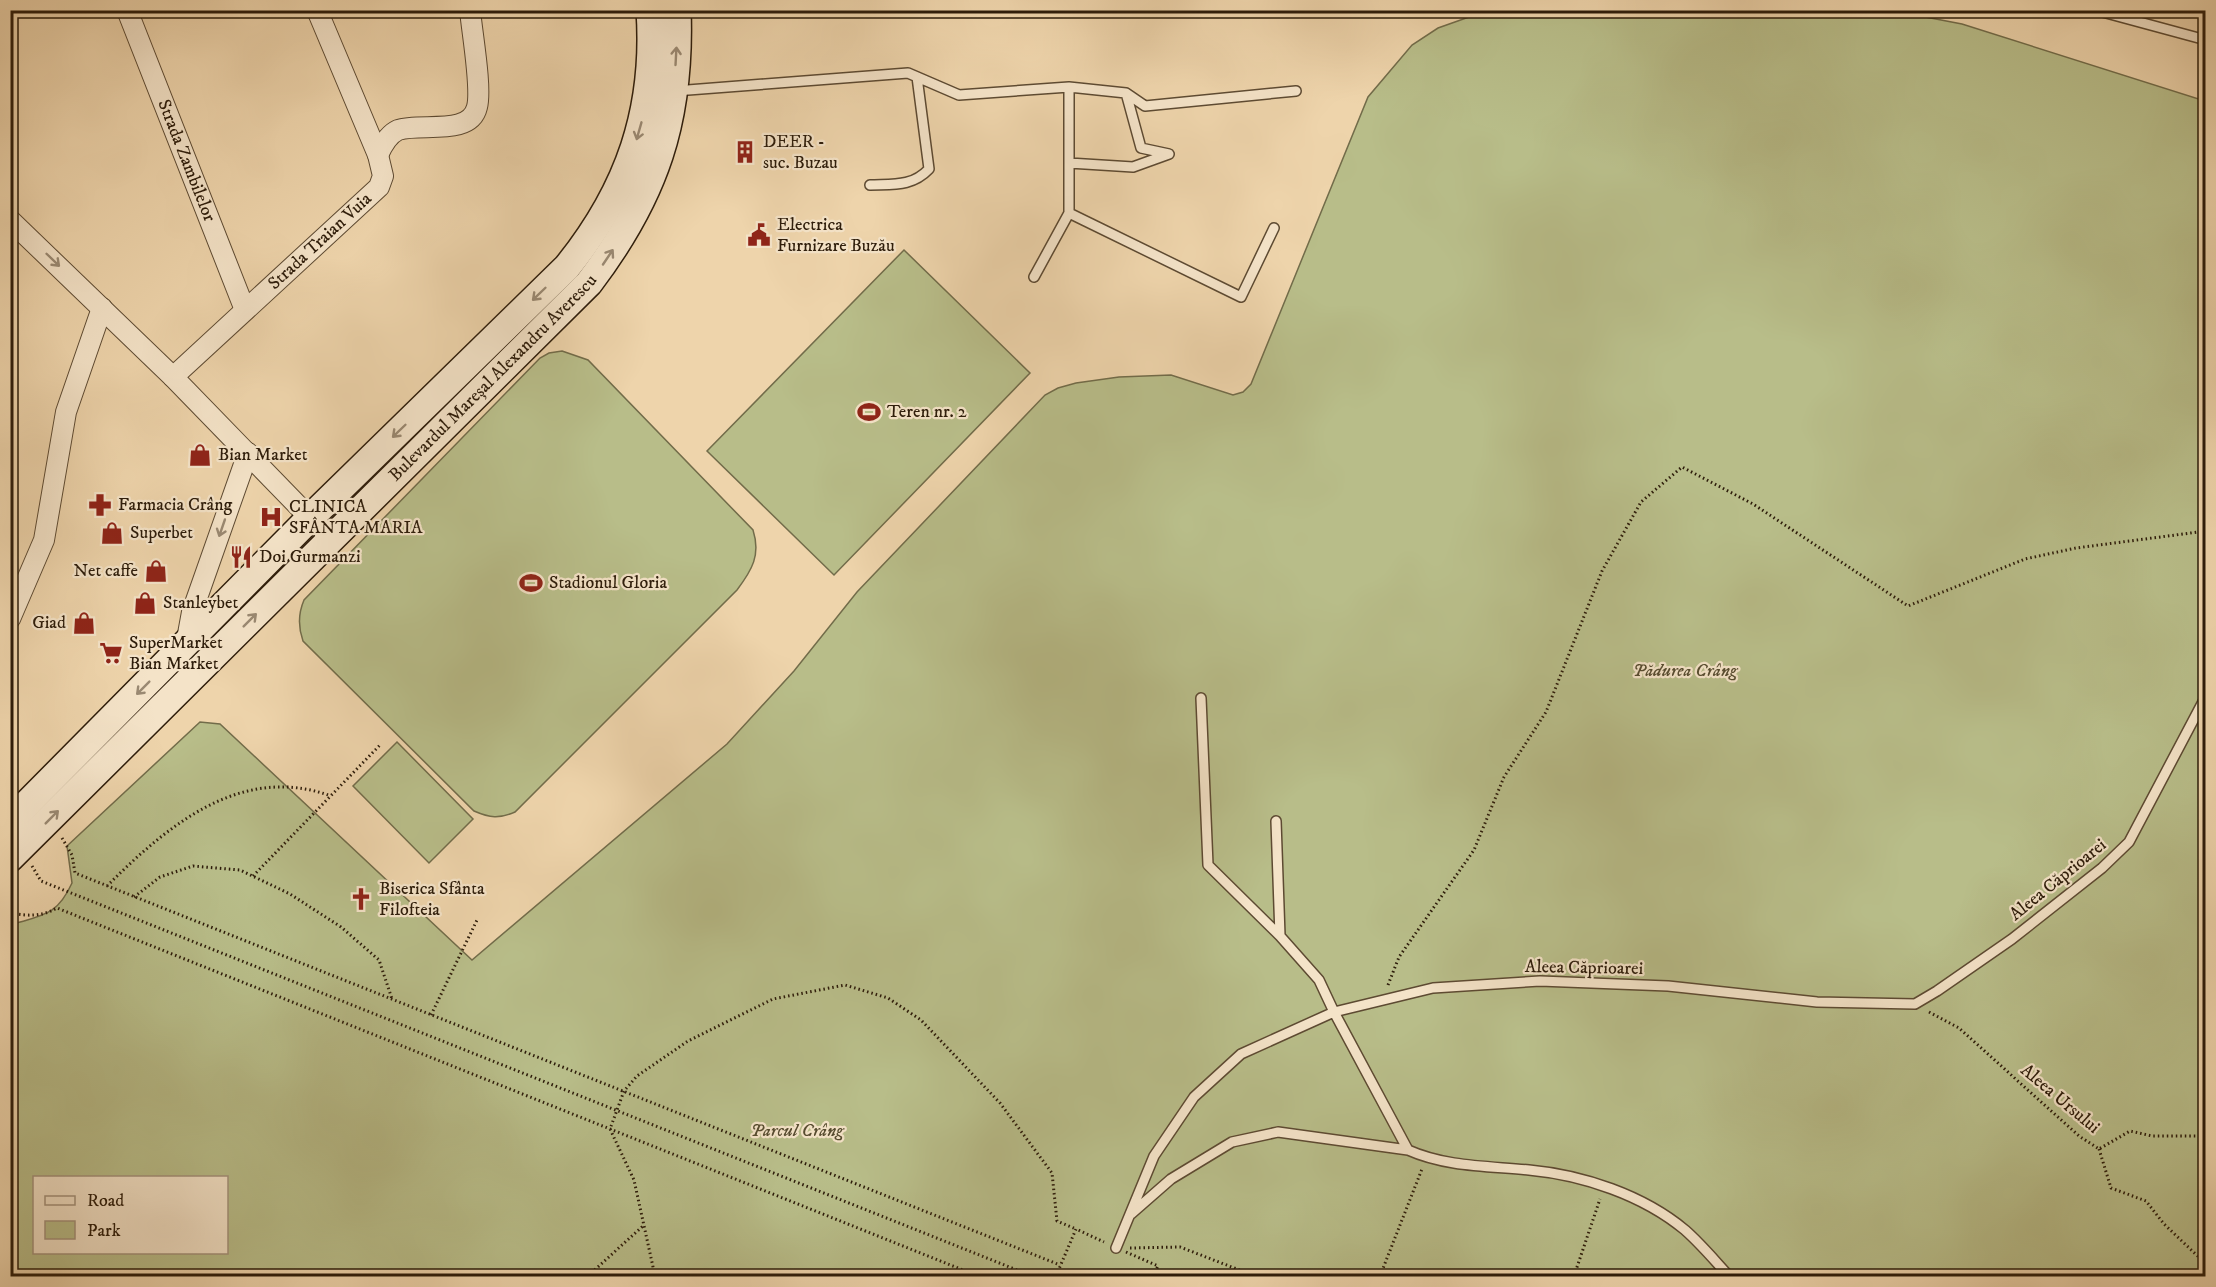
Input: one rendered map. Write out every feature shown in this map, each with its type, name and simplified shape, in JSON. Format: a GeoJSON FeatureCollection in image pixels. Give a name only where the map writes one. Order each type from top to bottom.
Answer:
{"type":"FeatureCollection","features":[{"type":"Feature","properties":{"kind":"main road","name":"Bulevardul Mareșal Alexandru Averescu"},"geometry":{"type":"LineString","coordinates":[[10,858],[589,283],[608,258],[642,200],[665,136],[672,109],[662,91],[650,10]]}},
{"type":"Feature","properties":{"kind":"main road","name":"Bulevardul Mareșal Alexandru Averescu"},"geometry":{"type":"LineString","coordinates":[[10,821],[310,518],[567,267],[586,243],[618,190],[639,132],[662,91],[677,10]]}},
{"type":"Feature","properties":{"kind":"street","name":"Strada Zambilelor"},"geometry":{"type":"LineString","coordinates":[[127,10],[245,310]]}},
{"type":"Feature","properties":{"kind":"street","name":"Strada Traian Vuia"},"geometry":{"type":"LineString","coordinates":[[173,377],[379,187],[383,176],[378,155],[317,10]]}},
{"type":"Feature","properties":{"kind":"street"},"geometry":{"type":"LineString","coordinates":[[378,155],[383,144],[397,130],[461,124],[473,117],[477,106],[478,90],[470,10]]}},
{"type":"Feature","properties":{"kind":"street"},"geometry":{"type":"LineString","coordinates":[[10,220],[173,377],[310,518],[332,537]]}},
{"type":"Feature","properties":{"kind":"street"},"geometry":{"type":"LineString","coordinates":[[10,619],[44,540],[66,412],[102,308]]}},
{"type":"Feature","properties":{"kind":"street"},"geometry":{"type":"LineString","coordinates":[[186,645],[192,612],[248,453]]}},
{"type":"Feature","properties":{"kind":"lane"},"geometry":{"type":"LineString","coordinates":[[2096,10],[2205,40]]}},
{"type":"Feature","properties":{"kind":"lane"},"geometry":{"type":"LineString","coordinates":[[662,91],[908,73],[958,95],[1069,87],[1126,93],[1145,106]]}},
{"type":"Feature","properties":{"kind":"lane"},"geometry":{"type":"LineString","coordinates":[[870,186],[920,179],[929,169],[917,77]]}},
{"type":"Feature","properties":{"kind":"lane"},"geometry":{"type":"LineString","coordinates":[[1034,277],[1069,213],[1069,87]]}},
{"type":"Feature","properties":{"kind":"lane"},"geometry":{"type":"LineString","coordinates":[[1131,117],[1145,106],[1296,90]]}},
{"type":"Feature","properties":{"kind":"lane"},"geometry":{"type":"LineString","coordinates":[[1126,93],[1141,148],[1133,168]]}},
{"type":"Feature","properties":{"kind":"lane"},"geometry":{"type":"LineString","coordinates":[[1069,163],[1133,168],[1169,154],[1141,148]]}},
{"type":"Feature","properties":{"kind":"lane"},"geometry":{"type":"LineString","coordinates":[[1069,213],[1241,297],[1274,228]]}},
{"type":"Feature","properties":{"kind":"lane","name":"Aleea Căprioarei"},"geometry":{"type":"LineString","coordinates":[[1116,1248],[1154,1156],[1194,1097],[1241,1054],[1334,1012],[1433,988],[1540,981],[1668,986],[1818,1002],[1914,1004],[1937,991],[2012,939],[2102,868],[2129,842],[2205,696]]}},
{"type":"Feature","properties":{"kind":"lane"},"geometry":{"type":"LineString","coordinates":[[1201,698],[1208,865],[1280,936],[1319,980],[1408,1150]]}},
{"type":"Feature","properties":{"kind":"lane"},"geometry":{"type":"LineString","coordinates":[[1276,821],[1280,936]]}},
{"type":"Feature","properties":{"kind":"lane"},"geometry":{"type":"LineString","coordinates":[[1129,1216],[1171,1179],[1232,1142],[1278,1132],[1408,1150],[1426,1158],[1447,1162],[1558,1173],[1604,1187],[1644,1203],[1684,1230],[1729,1276]]}},
{"type":"Feature","properties":{"kind":"path"},"geometry":{"type":"LineString","coordinates":[[1381,1001],[1399,957],[1474,850],[1504,777],[1546,712],[1607,561],[1641,502],[1682,467],[1753,504],[1908,606],[2025,559],[2076,548],[2205,531]]}},
{"type":"Feature","properties":{"kind":"path"},"geometry":{"type":"LineString","coordinates":[[253,876],[381,744]]}},
{"type":"Feature","properties":{"kind":"path"},"geometry":{"type":"LineString","coordinates":[[107,886],[139,854],[176,825],[226,797],[268,786],[313,789],[331,795]]}},
{"type":"Feature","properties":{"kind":"path"},"geometry":{"type":"LineString","coordinates":[[49,820],[72,855],[75,873],[1060,1264]]}},
{"type":"Feature","properties":{"kind":"path"},"geometry":{"type":"LineString","coordinates":[[134,897],[160,877],[193,866],[240,870],[290,894],[349,934],[379,960],[393,999]]}},
{"type":"Feature","properties":{"kind":"path"},"geometry":{"type":"LineString","coordinates":[[41,881],[1032,1276]]}},
{"type":"Feature","properties":{"kind":"path"},"geometry":{"type":"LineString","coordinates":[[10,912],[28,916],[47,914],[57,908],[978,1276]]}},
{"type":"Feature","properties":{"kind":"path"},"geometry":{"type":"LineString","coordinates":[[431,1015],[478,918]]}},
{"type":"Feature","properties":{"kind":"path"},"geometry":{"type":"LineString","coordinates":[[655,1276],[634,1180],[610,1129],[624,1091],[637,1076],[688,1041],[773,999],[845,985],[888,998],[921,1020],[1000,1103],[1052,1173],[1057,1221],[1076,1229]]}},
{"type":"Feature","properties":{"kind":"path","name":"Aleea Ursului"},"geometry":{"type":"LineString","coordinates":[[1914,1004],[1959,1028],[2079,1136],[2099,1149],[2130,1131],[2152,1136],[2205,1136]]}},
{"type":"Feature","properties":{"kind":"path"},"geometry":{"type":"LineString","coordinates":[[2099,1149],[2111,1188],[2146,1201],[2164,1224],[2205,1264]]}},
{"type":"Feature","properties":{"kind":"path"},"geometry":{"type":"LineString","coordinates":[[1380,1276],[1426,1158]]}},
{"type":"Feature","properties":{"kind":"path"},"geometry":{"type":"LineString","coordinates":[[1574,1276],[1604,1187]]}},
{"type":"Feature","properties":{"kind":"path"},"geometry":{"type":"LineString","coordinates":[[588,1276],[644,1224]]}},
{"type":"Feature","properties":{"kind":"path"},"geometry":{"type":"LineString","coordinates":[[1116,1248],[1180,1247],[1255,1276]]}},
{"type":"Feature","properties":{"kind":"green space","name":"Pădurea Crâng"},"geometry":{"type":"Polygon","coordinates":[[[1508,10],[1894,11],[1962,24],[2205,101],[2205,1276],[11,1276],[10,925],[48,913],[61,902],[72,883],[67,846],[200,722],[220,724],[472,960],[727,744],[794,671],[857,592],[1045,395],[1058,388],[1076,383],[1119,377],[1171,375],[1233,395],[1243,392],[1251,384],[1368,97],[1412,45],[1438,28],[1469,17],[1508,10]]]}},
{"type":"Feature","properties":{"kind":"green space","name":"Teren nr. 2"},"geometry":{"type":"Polygon","coordinates":[[[904,250],[1030,373],[834,575],[707,451],[904,250]]]}},
{"type":"Feature","properties":{"kind":"green space","name":"Stadionul Gloria"},"geometry":{"type":"Polygon","coordinates":[[[562,351],[588,360],[753,530],[756,547],[754,562],[737,590],[515,812],[499,817],[490,816],[474,811],[303,641],[300,631],[300,615],[304,600],[540,358],[549,353],[562,351]]]}},
{"type":"Feature","properties":{"kind":"green space"},"geometry":{"type":"Polygon","coordinates":[[[397,742],[473,819],[429,863],[353,786],[397,742]]]}},
{"type":"Feature","properties":{"kind":"place","name":"DEER - suc. Buzau"},"geometry":{"type":"Point","coordinates":[745,152]}},
{"type":"Feature","properties":{"kind":"place","name":"Electrica Furnizare Buzău"},"geometry":{"type":"Point","coordinates":[759,235]}},
{"type":"Feature","properties":{"kind":"place","name":"Teren nr. 2"},"geometry":{"type":"Point","coordinates":[869,412]}},
{"type":"Feature","properties":{"kind":"place","name":"Bian Market"},"geometry":{"type":"Point","coordinates":[200,455]}},
{"type":"Feature","properties":{"kind":"place","name":"Farmacia Crâng"},"geometry":{"type":"Point","coordinates":[100,505]}},
{"type":"Feature","properties":{"kind":"place","name":"CLINICA SFÂNTA MARIA"},"geometry":{"type":"Point","coordinates":[271,517]}},
{"type":"Feature","properties":{"kind":"place","name":"Superbet"},"geometry":{"type":"Point","coordinates":[112,533]}},
{"type":"Feature","properties":{"kind":"place","name":"Doi Gurmanzi"},"geometry":{"type":"Point","coordinates":[241,557]}},
{"type":"Feature","properties":{"kind":"place","name":"Net caffe"},"geometry":{"type":"Point","coordinates":[156,571]}},
{"type":"Feature","properties":{"kind":"place","name":"Stadionul Gloria"},"geometry":{"type":"Point","coordinates":[531,583]}},
{"type":"Feature","properties":{"kind":"place","name":"Stanleybet"},"geometry":{"type":"Point","coordinates":[145,603]}},
{"type":"Feature","properties":{"kind":"place","name":"Giad"},"geometry":{"type":"Point","coordinates":[84,623]}},
{"type":"Feature","properties":{"kind":"place","name":"SuperMarket Bian Market"},"geometry":{"type":"Point","coordinates":[111,653]}},
{"type":"Feature","properties":{"kind":"place","name":"Biserica Sfânta Filofteia"},"geometry":{"type":"Point","coordinates":[361,899]}},
{"type":"Feature","properties":{"kind":"park label","name":"Parcul Crâng"},"geometry":{"type":"Point","coordinates":[797,1131]}}]}
